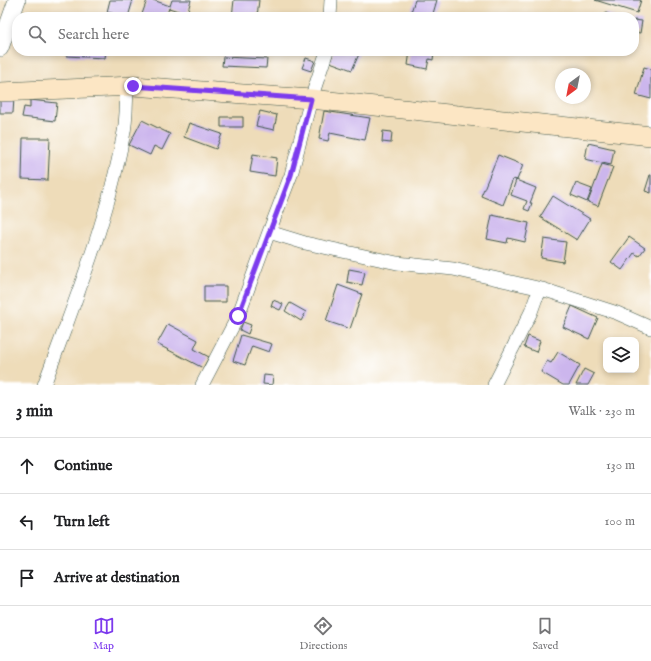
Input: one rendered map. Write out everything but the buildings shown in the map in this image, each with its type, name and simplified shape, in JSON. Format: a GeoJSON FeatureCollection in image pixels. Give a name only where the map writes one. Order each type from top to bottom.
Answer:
{"type":"FeatureCollection","features":[{"type":"Feature","properties":{"kind":"main road"},"geometry":{"type":"LineString","coordinates":[[0,92],[127,86],[311,99],[651,136]]}},
{"type":"Feature","properties":{"kind":"street"},"geometry":{"type":"LineString","coordinates":[[13,12],[17,0]]}},
{"type":"Feature","properties":{"kind":"street"},"geometry":{"type":"LineString","coordinates":[[330,12],[331,0]]}},
{"type":"Feature","properties":{"kind":"street"},"geometry":{"type":"LineString","coordinates":[[0,48],[12,14]]}},
{"type":"Feature","properties":{"kind":"street"},"geometry":{"type":"LineString","coordinates":[[202,385],[238,316],[291,175],[311,99],[325,56]]}},
{"type":"Feature","properties":{"kind":"street"},"geometry":{"type":"LineString","coordinates":[[44,385],[86,268],[107,204],[124,135],[127,86]]}},
{"type":"Feature","properties":{"kind":"street"},"geometry":{"type":"LineString","coordinates":[[269,232],[305,243],[382,260],[453,269],[542,289],[617,313],[651,328]]}},
{"type":"Feature","properties":{"kind":"street"},"geometry":{"type":"LineString","coordinates":[[494,385],[528,319],[536,298],[542,289]]}},
{"type":"Feature","properties":{"kind":"route"},"geometry":{"type":"LineString","coordinates":[[133,86],[311,99],[291,175],[238,316]]}}]}
